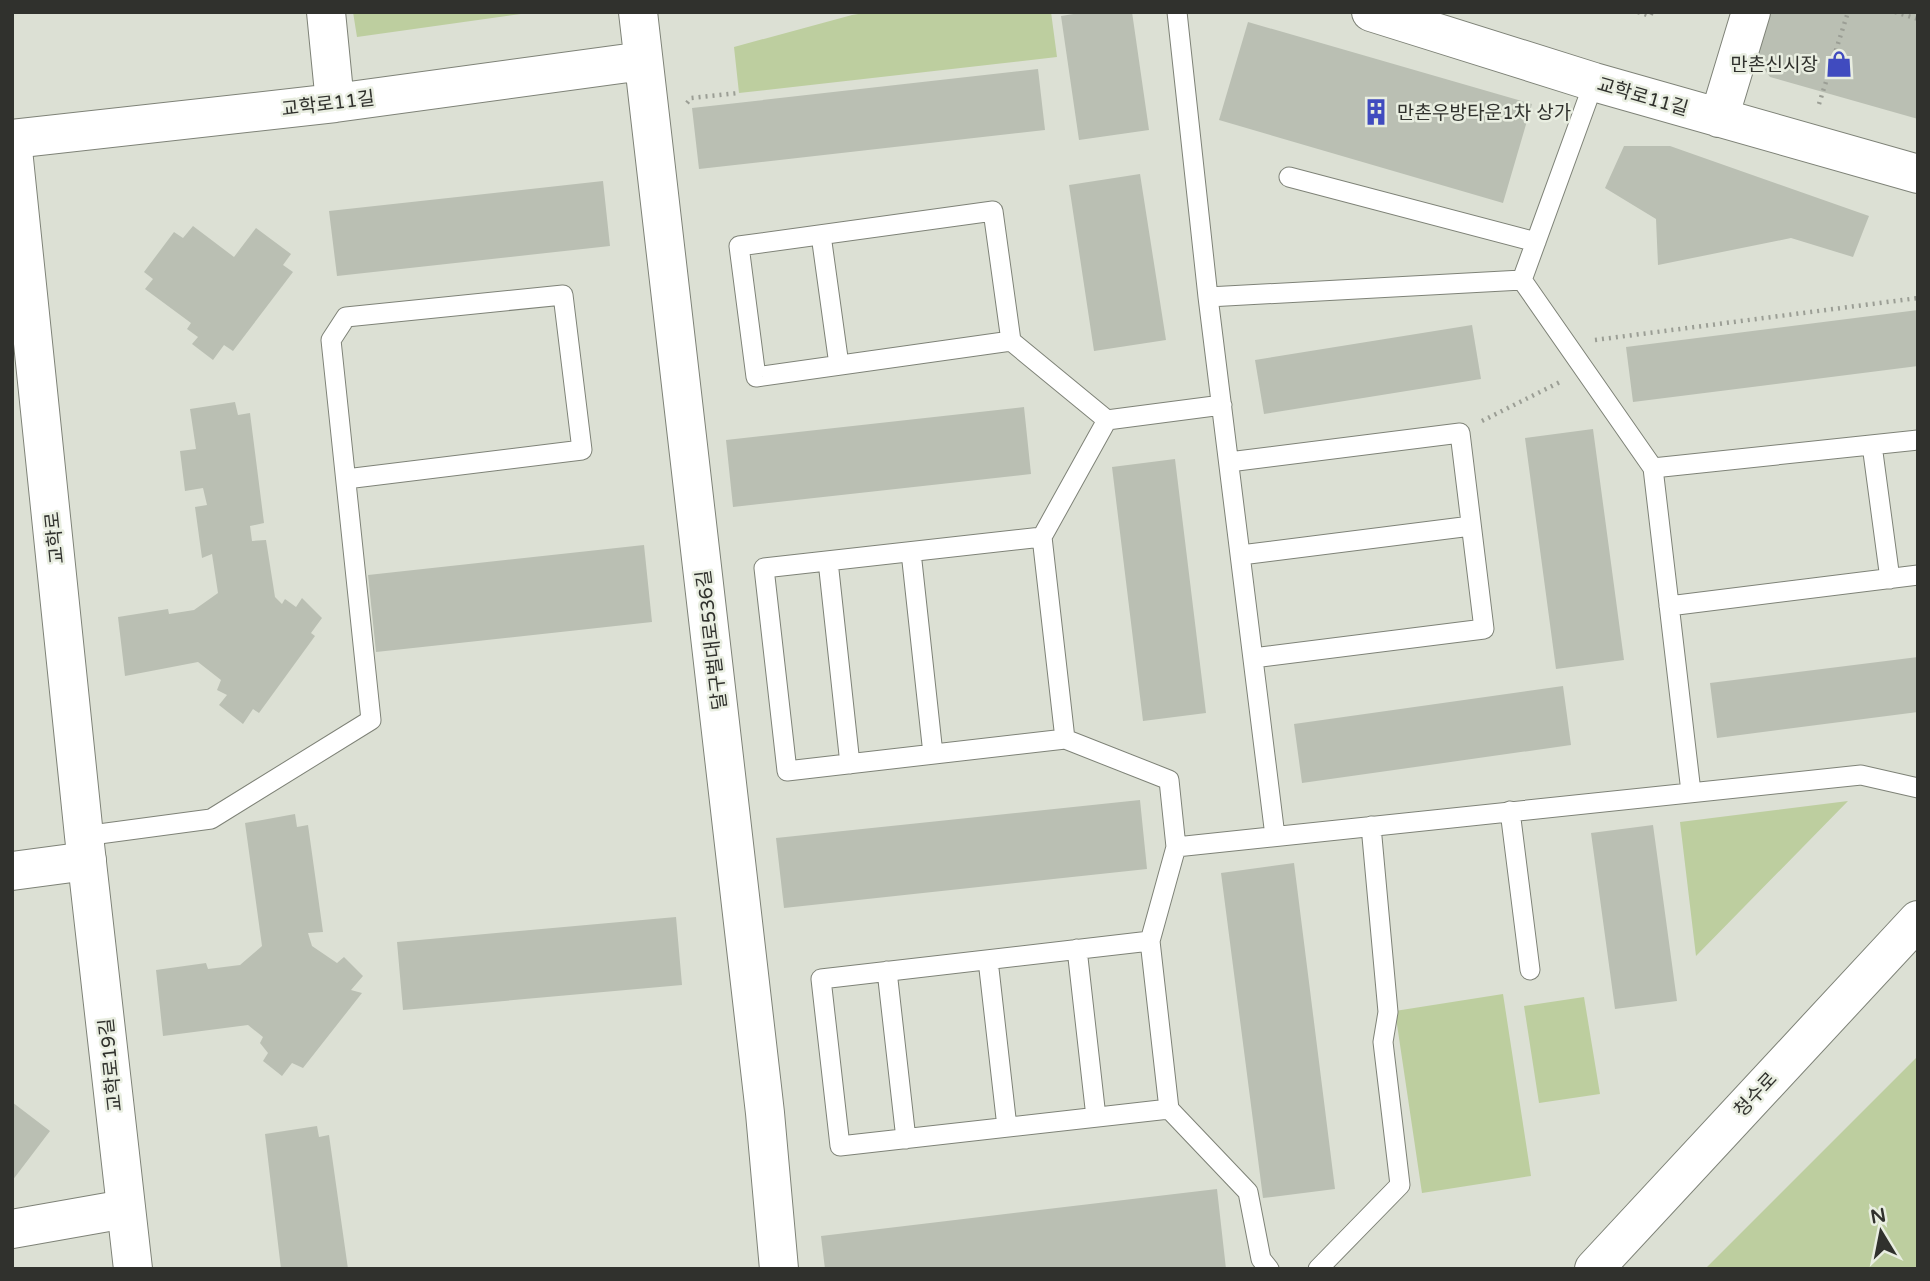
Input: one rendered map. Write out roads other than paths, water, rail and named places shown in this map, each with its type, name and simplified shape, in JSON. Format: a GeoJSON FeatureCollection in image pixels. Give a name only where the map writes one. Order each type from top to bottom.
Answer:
{"type":"FeatureCollection","features":[{"type":"Feature","properties":{"kind":"street"},"geometry":{"type":"LineString","coordinates":[[326,12],[335,103]]}},
{"type":"Feature","properties":{"kind":"street","name":"달구벌대로536길"},"geometry":{"type":"LineString","coordinates":[[638,12],[760,1072],[779,1269]]}},
{"type":"Feature","properties":{"kind":"street","name":"교학로11길"},"geometry":{"type":"LineString","coordinates":[[1371,12],[1594,82],[1918,174]]}},
{"type":"Feature","properties":{"kind":"street"},"geometry":{"type":"LineString","coordinates":[[1719,118],[1751,12]]}},
{"type":"Feature","properties":{"kind":"street","name":"교학로11길"},"geometry":{"type":"LineString","coordinates":[[12,140],[335,103],[643,61]]}},
{"type":"Feature","properties":{"kind":"street","name":"교학로"},"geometry":{"type":"LineString","coordinates":[[12,140],[86,849]]}},
{"type":"Feature","properties":{"kind":"street"},"geometry":{"type":"LineString","coordinates":[[12,871],[86,849]]}},
{"type":"Feature","properties":{"kind":"street","name":"교학로19길"},"geometry":{"type":"LineString","coordinates":[[86,849],[133,1269]]}},
{"type":"Feature","properties":{"kind":"street","name":"청수로"},"geometry":{"type":"LineString","coordinates":[[1594,1269],[1918,920]]}},
{"type":"Feature","properties":{"kind":"street"},"geometry":{"type":"LineString","coordinates":[[12,1229],[125,1209]]}},
{"type":"Feature","properties":{"kind":"lane"},"geometry":{"type":"LineString","coordinates":[[1177,12],[1208,296],[1275,836]]}},
{"type":"Feature","properties":{"kind":"lane"},"geometry":{"type":"LineString","coordinates":[[1522,280],[1594,82]]}},
{"type":"Feature","properties":{"kind":"lane"},"geometry":{"type":"LineString","coordinates":[[1289,177],[1536,242]]}},
{"type":"Feature","properties":{"kind":"lane"},"geometry":{"type":"LineString","coordinates":[[1011,341],[756,377],[739,246],[993,211],[1011,341],[1107,420],[1222,405]]}},
{"type":"Feature","properties":{"kind":"lane"},"geometry":{"type":"LineString","coordinates":[[821,235],[839,365]]}},
{"type":"Feature","properties":{"kind":"lane"},"geometry":{"type":"LineString","coordinates":[[1208,296],[1522,280]]}},
{"type":"Feature","properties":{"kind":"lane"},"geometry":{"type":"LineString","coordinates":[[1522,280],[1653,468],[1691,792]]}},
{"type":"Feature","properties":{"kind":"lane"},"geometry":{"type":"LineString","coordinates":[[86,849],[211,820],[371,720],[331,340],[346,317],[563,295],[582,450],[346,479]]}},
{"type":"Feature","properties":{"kind":"lane"},"geometry":{"type":"LineString","coordinates":[[1065,739],[1042,537],[1107,420]]}},
{"type":"Feature","properties":{"kind":"lane"},"geometry":{"type":"LineString","coordinates":[[1229,462],[1460,433],[1484,629],[1254,658]]}},
{"type":"Feature","properties":{"kind":"lane"},"geometry":{"type":"LineString","coordinates":[[1653,468],[1918,440]]}},
{"type":"Feature","properties":{"kind":"lane"},"geometry":{"type":"LineString","coordinates":[[1872,445],[1890,579]]}},
{"type":"Feature","properties":{"kind":"lane"},"geometry":{"type":"LineString","coordinates":[[1241,555],[1471,526]]}},
{"type":"Feature","properties":{"kind":"lane"},"geometry":{"type":"LineString","coordinates":[[1042,537],[764,568],[787,771],[1065,739],[1169,780],[1176,847],[1150,941],[1169,1108],[1248,1192],[1261,1259],[1269,1269]]}},
{"type":"Feature","properties":{"kind":"lane"},"geometry":{"type":"LineString","coordinates":[[911,552],[933,754]]}},
{"type":"Feature","properties":{"kind":"lane"},"geometry":{"type":"LineString","coordinates":[[828,561],[850,764]]}},
{"type":"Feature","properties":{"kind":"lane"},"geometry":{"type":"LineString","coordinates":[[1670,606],[1918,575]]}},
{"type":"Feature","properties":{"kind":"lane"},"geometry":{"type":"LineString","coordinates":[[1176,847],[1861,775],[1918,788]]}},
{"type":"Feature","properties":{"kind":"lane"},"geometry":{"type":"LineString","coordinates":[[1510,811],[1530,970]]}},
{"type":"Feature","properties":{"kind":"lane"},"geometry":{"type":"LineString","coordinates":[[1318,1269],[1400,1185],[1383,1042],[1388,1013],[1371,826]]}},
{"type":"Feature","properties":{"kind":"lane"},"geometry":{"type":"LineString","coordinates":[[1150,941],[821,979],[840,1146],[1169,1108]]}},
{"type":"Feature","properties":{"kind":"lane"},"geometry":{"type":"LineString","coordinates":[[1077,949],[1096,1117]]}},
{"type":"Feature","properties":{"kind":"lane"},"geometry":{"type":"LineString","coordinates":[[988,960],[1007,1127]]}},
{"type":"Feature","properties":{"kind":"lane"},"geometry":{"type":"LineString","coordinates":[[887,971],[906,1139]]}},
{"type":"Feature","properties":{"kind":"place","name":"만촌신시장"},"geometry":{"type":"Point","coordinates":[1839,64]}},
{"type":"Feature","properties":{"kind":"place","name":"만촌우방타운1차 상가"},"geometry":{"type":"Point","coordinates":[1376,112]}}]}
